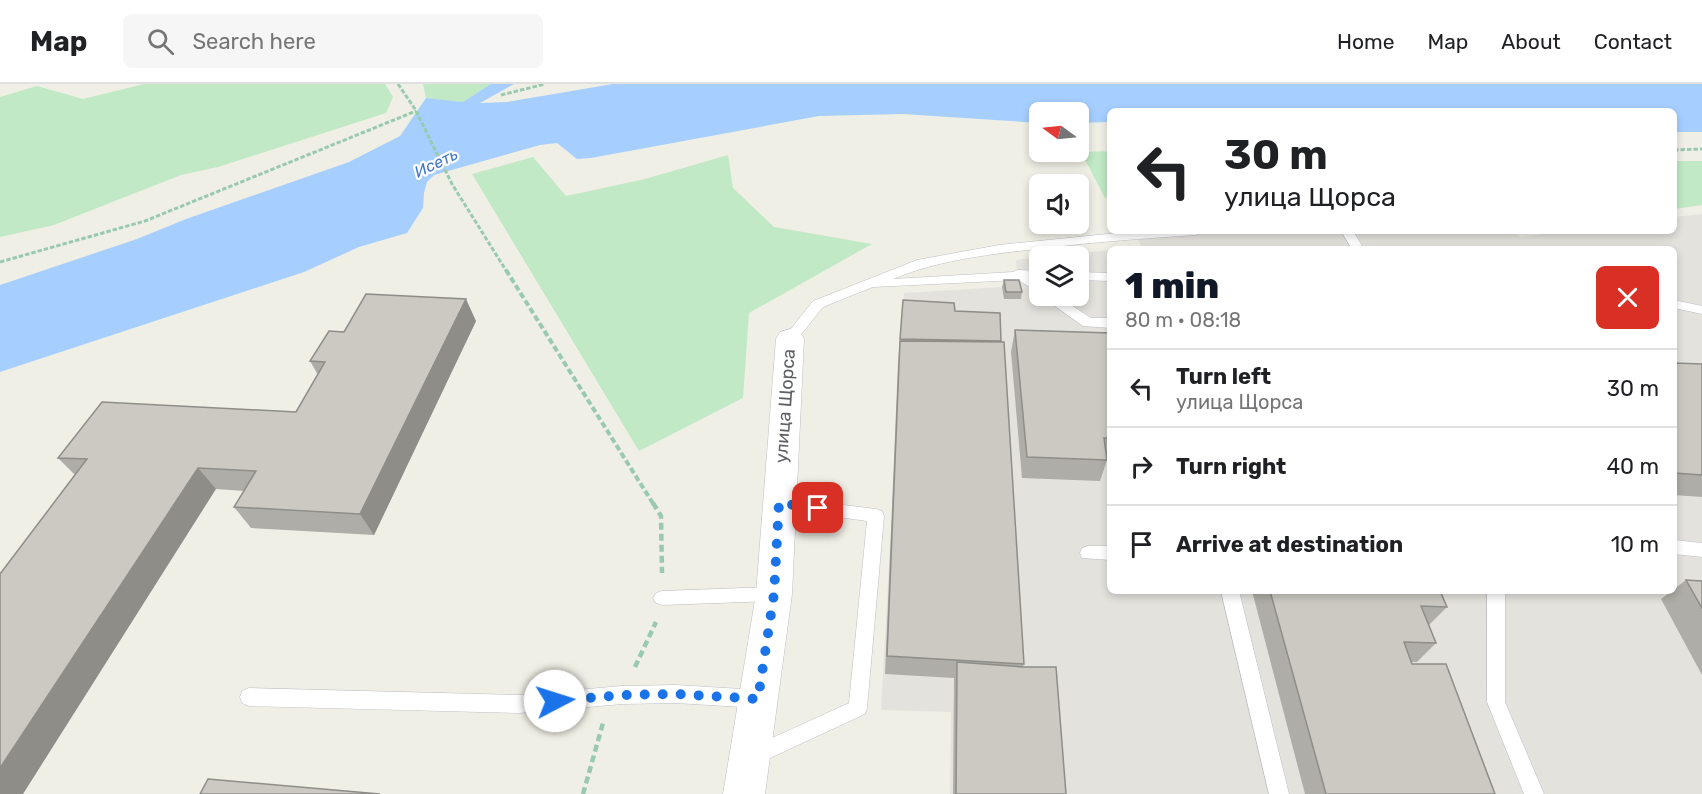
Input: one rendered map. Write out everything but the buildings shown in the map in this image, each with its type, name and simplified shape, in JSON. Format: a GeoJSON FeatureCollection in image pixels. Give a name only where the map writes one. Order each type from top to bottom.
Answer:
{"type":"FeatureCollection","features":[{"type":"Feature","properties":{"kind":"street","name":"улица Щорса"},"geometry":{"type":"LineString","coordinates":[[744,794],[774,594],[790,339]]}},
{"type":"Feature","properties":{"kind":"lane"},"geometry":{"type":"LineString","coordinates":[[790,339],[818,304],[860,285],[921,263],[999,249],[1150,234]]}},
{"type":"Feature","properties":{"kind":"lane"},"geometry":{"type":"LineString","coordinates":[[1018,274],[1029,282]]}},
{"type":"Feature","properties":{"kind":"lane"},"geometry":{"type":"LineString","coordinates":[[860,285],[1029,274]]}},
{"type":"Feature","properties":{"kind":"lane"},"geometry":{"type":"LineString","coordinates":[[1089,276],[1107,277]]}},
{"type":"Feature","properties":{"kind":"lane"},"geometry":{"type":"LineString","coordinates":[[1677,305],[1702,310]]}},
{"type":"Feature","properties":{"kind":"lane"},"geometry":{"type":"LineString","coordinates":[[1063,306],[1088,323],[1107,323]]}},
{"type":"Feature","properties":{"kind":"lane"},"geometry":{"type":"LineString","coordinates":[[749,759],[858,708],[876,516],[779,503]]}},
{"type":"Feature","properties":{"kind":"lane"},"geometry":{"type":"LineString","coordinates":[[1677,547],[1702,550]]}},
{"type":"Feature","properties":{"kind":"lane"},"geometry":{"type":"LineString","coordinates":[[1088,553],[1107,553]]}},
{"type":"Feature","properties":{"kind":"lane"},"geometry":{"type":"LineString","coordinates":[[662,598],[774,594]]}},
{"type":"Feature","properties":{"kind":"lane"},"geometry":{"type":"LineString","coordinates":[[1231,594],[1279,794]]}},
{"type":"Feature","properties":{"kind":"lane"},"geometry":{"type":"LineString","coordinates":[[1496,594],[1496,702],[1534,794]]}},
{"type":"Feature","properties":{"kind":"lane"},"geometry":{"type":"LineString","coordinates":[[249,698],[393,699],[519,704],[622,695],[676,694],[758,699]]}},
{"type":"Feature","properties":{"kind":"path"},"geometry":{"type":"LineString","coordinates":[[399,84],[452,184],[661,516]]}},
{"type":"Feature","properties":{"kind":"path"},"geometry":{"type":"LineString","coordinates":[[501,95],[545,84]]}},
{"type":"Feature","properties":{"kind":"path"},"geometry":{"type":"LineString","coordinates":[[0,262],[144,221],[283,166],[351,135],[416,113]]}},
{"type":"Feature","properties":{"kind":"path"},"geometry":{"type":"LineString","coordinates":[[1677,150],[1702,149]]}},
{"type":"Feature","properties":{"kind":"shaded area"},"geometry":{"type":"Polygon","coordinates":[[[1702,214],[1702,794],[950,794],[951,712],[881,710],[904,293],[1018,286],[1016,260],[1029,258],[1029,306],[1089,306],[1089,252],[1107,250],[1107,594],[1677,594],[1677,246],[1141,246],[1137,234],[1516,234],[1520,237],[1544,234],[1677,234],[1677,217],[1702,214]]]}},
{"type":"Feature","properties":{"kind":"green space"},"geometry":{"type":"Polygon","coordinates":[[[144,84],[385,84],[393,97],[386,113],[218,167],[181,175],[54,225],[0,237],[0,97],[37,86],[83,99],[144,84]]]}},
{"type":"Feature","properties":{"kind":"green space"},"geometry":{"type":"Polygon","coordinates":[[[423,84],[498,84],[478,104],[426,98],[423,84]]]}},
{"type":"Feature","properties":{"kind":"green space"},"geometry":{"type":"Polygon","coordinates":[[[1107,151],[1107,198],[1105,198],[1086,162],[1089,162],[1089,152],[1107,151]]]}},
{"type":"Feature","properties":{"kind":"green space"},"geometry":{"type":"Polygon","coordinates":[[[728,155],[733,188],[774,227],[872,244],[749,313],[743,398],[639,451],[472,174],[533,157],[566,196],[645,179],[728,155]]]}},
{"type":"Feature","properties":{"kind":"green space"},"geometry":{"type":"Polygon","coordinates":[[[1677,161],[1702,161],[1702,205],[1677,209],[1677,161]]]}},
{"type":"Feature","properties":{"kind":"water","name":"Исеть"},"geometry":{"type":"Polygon","coordinates":[[[491,84],[514,84],[480,103],[507,102],[613,84],[1702,84],[1702,132],[1677,132],[1677,108],[1107,108],[1107,122],[1089,123],[1089,102],[1029,102],[1029,122],[903,114],[819,116],[591,158],[577,159],[557,143],[540,145],[434,175],[427,182],[423,208],[407,233],[359,247],[304,272],[0,372],[0,285],[137,239],[186,219],[349,162],[400,136],[426,98],[463,102],[491,84]]]}},
{"type":"Feature","properties":{"kind":"route"},"geometry":{"type":"LineString","coordinates":[[555,701],[622,695],[676,694],[758,699],[774,594],[779,503],[818,508]]}}]}
